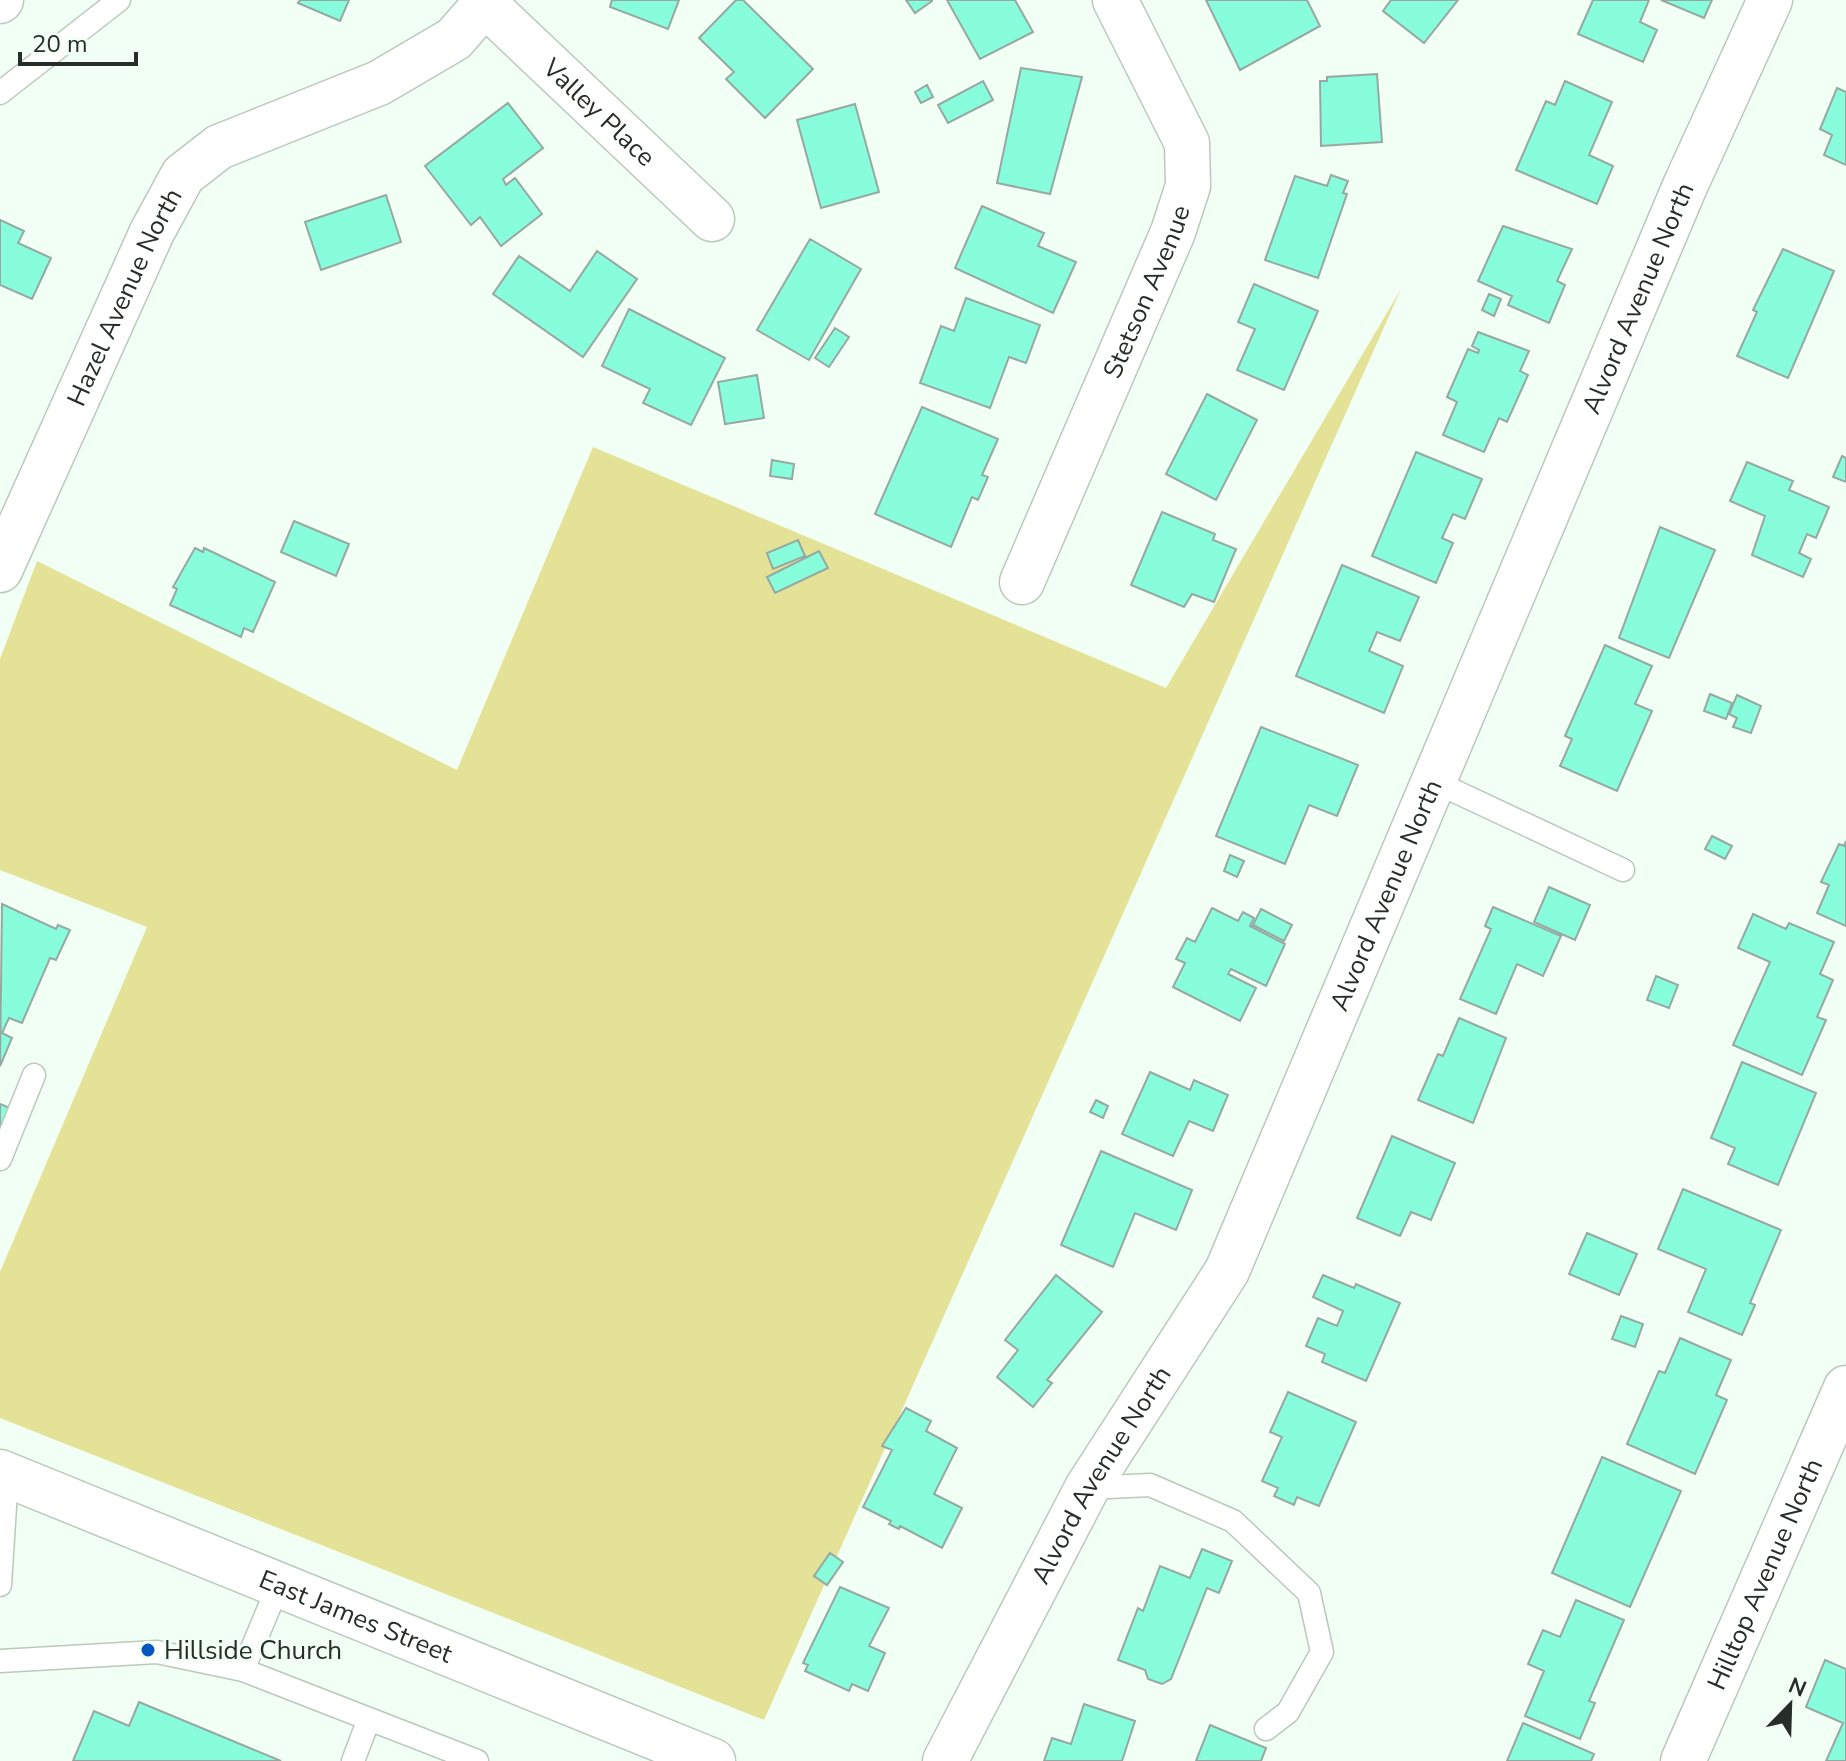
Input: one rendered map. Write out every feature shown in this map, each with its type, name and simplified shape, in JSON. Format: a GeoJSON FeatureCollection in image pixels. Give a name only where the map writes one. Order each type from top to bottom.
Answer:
{"type":"FeatureCollection","features":[{"type":"Feature","properties":{"kind":"street","name":"Stetson Avenue"},"geometry":{"type":"LineString","coordinates":[[1022,582],[1173,232],[1188,186],[1187,143],[1115,0]]}},
{"type":"Feature","properties":{"kind":"street","name":"Alvord Avenue North"},"geometry":{"type":"LineString","coordinates":[[945,1761],[1087,1488],[1227,1271],[1685,186],[1770,0]]}},
{"type":"Feature","properties":{"kind":"street","name":"Valley Place"},"geometry":{"type":"LineString","coordinates":[[487,2],[712,219]]}},
{"type":"Feature","properties":{"kind":"street","name":"Hazel Avenue North"},"geometry":{"type":"LineString","coordinates":[[0,570],[152,232],[183,175],[219,147],[379,83],[454,39],[487,2]]}},
{"type":"Feature","properties":{"kind":"street","name":"Hilltop Avenue North"},"geometry":{"type":"LineString","coordinates":[[1683,1761],[1846,1388]]}},
{"type":"Feature","properties":{"kind":"street","name":"East James Street"},"geometry":{"type":"LineString","coordinates":[[4,1473],[713,1761]]}},
{"type":"Feature","properties":{"kind":"lane"},"geometry":{"type":"LineString","coordinates":[[0,93],[119,0]]}},
{"type":"Feature","properties":{"kind":"lane"},"geometry":{"type":"LineString","coordinates":[[1433,781],[1623,870]]}},
{"type":"Feature","properties":{"kind":"lane"},"geometry":{"type":"LineString","coordinates":[[0,1159],[34,1075]]}},
{"type":"Feature","properties":{"kind":"lane"},"geometry":{"type":"LineString","coordinates":[[0,1585],[4,1473]]}},
{"type":"Feature","properties":{"kind":"lane"},"geometry":{"type":"LineString","coordinates":[[1087,1488],[1150,1485],[1233,1521],[1309,1593],[1322,1652],[1288,1712],[1266,1729]]}},
{"type":"Feature","properties":{"kind":"lane"},"geometry":{"type":"LineString","coordinates":[[243,1670],[279,1584]]}},
{"type":"Feature","properties":{"kind":"lane"},"geometry":{"type":"LineString","coordinates":[[0,1661],[157,1652],[243,1670],[477,1761]]}},
{"type":"Feature","properties":{"kind":"lane"},"geometry":{"type":"LineString","coordinates":[[353,1761],[369,1719]]}},
{"type":"Feature","properties":{"kind":"shaded area"},"geometry":{"type":"Polygon","coordinates":[[[1401,289],[764,1720],[0,1418],[0,1272],[147,927],[0,870],[0,659],[37,561],[457,770],[593,447],[1166,688],[1401,289]]]}},
{"type":"Feature","properties":{"kind":"building"},"geometry":{"type":"Polygon","coordinates":[[[300,0],[349,0],[340,21],[298,3],[300,0]]]}},
{"type":"Feature","properties":{"kind":"building"},"geometry":{"type":"Polygon","coordinates":[[[612,0],[679,0],[668,29],[610,7],[612,0]]]}},
{"type":"Feature","properties":{"kind":"building"},"geometry":{"type":"Polygon","coordinates":[[[736,0],[743,0],[813,69],[765,118],[726,79],[734,72],[699,38],[736,0]]]}},
{"type":"Feature","properties":{"kind":"building"},"geometry":{"type":"Polygon","coordinates":[[[906,0],[932,0],[932,1],[915,13],[906,0]]]}},
{"type":"Feature","properties":{"kind":"building"},"geometry":{"type":"Polygon","coordinates":[[[947,0],[1015,0],[1033,32],[980,59],[947,0]]]}},
{"type":"Feature","properties":{"kind":"building"},"geometry":{"type":"Polygon","coordinates":[[[1206,0],[1307,0],[1320,26],[1240,70],[1206,0]]]}},
{"type":"Feature","properties":{"kind":"building"},"geometry":{"type":"Polygon","coordinates":[[[1391,0],[1458,0],[1424,43],[1383,11],[1391,0]]]}},
{"type":"Feature","properties":{"kind":"building"},"geometry":{"type":"Polygon","coordinates":[[[1593,0],[1649,0],[1640,22],[1657,30],[1643,62],[1578,34],[1593,0]]]}},
{"type":"Feature","properties":{"kind":"building"},"geometry":{"type":"Polygon","coordinates":[[[1661,0],[1712,0],[1704,18],[1661,0]]]}},
{"type":"Feature","properties":{"kind":"building"},"geometry":{"type":"Polygon","coordinates":[[[1021,68],[1082,77],[1050,194],[997,183],[1021,68]]]}},
{"type":"Feature","properties":{"kind":"building"},"geometry":{"type":"Polygon","coordinates":[[[1377,74],[1382,142],[1321,146],[1320,81],[1327,81],[1327,77],[1377,74]]]}},
{"type":"Feature","properties":{"kind":"building"},"geometry":{"type":"Polygon","coordinates":[[[983,81],[993,100],[948,123],[938,105],[983,81]]]}},
{"type":"Feature","properties":{"kind":"building"},"geometry":{"type":"Polygon","coordinates":[[[1565,81],[1612,102],[1589,155],[1613,166],[1597,204],[1516,170],[1546,101],[1555,105],[1565,81]]]}},
{"type":"Feature","properties":{"kind":"building"},"geometry":{"type":"Polygon","coordinates":[[[927,85],[933,97],[921,103],[915,92],[927,85]]]}},
{"type":"Feature","properties":{"kind":"building"},"geometry":{"type":"Polygon","coordinates":[[[1837,88],[1846,92],[1846,165],[1824,155],[1832,135],[1820,129],[1837,88]]]}},
{"type":"Feature","properties":{"kind":"building"},"geometry":{"type":"Polygon","coordinates":[[[508,103],[543,148],[503,179],[506,185],[515,178],[542,214],[501,246],[480,217],[471,225],[425,166],[508,103]]]}},
{"type":"Feature","properties":{"kind":"building"},"geometry":{"type":"Polygon","coordinates":[[[855,104],[879,192],[821,208],[797,120],[855,104]]]}},
{"type":"Feature","properties":{"kind":"building"},"geometry":{"type":"Polygon","coordinates":[[[1331,175],[1348,181],[1343,193],[1347,194],[1318,278],[1265,260],[1295,176],[1327,186],[1331,175]]]}},
{"type":"Feature","properties":{"kind":"building"},"geometry":{"type":"Polygon","coordinates":[[[386,195],[401,242],[321,270],[305,222],[386,195]]]}},
{"type":"Feature","properties":{"kind":"building"},"geometry":{"type":"Polygon","coordinates":[[[982,206],[1044,233],[1038,246],[1076,262],[1053,313],[955,268],[982,206]]]}},
{"type":"Feature","properties":{"kind":"building"},"geometry":{"type":"Polygon","coordinates":[[[0,220],[24,231],[18,243],[51,258],[32,299],[0,285],[0,220]]]}},
{"type":"Feature","properties":{"kind":"building"},"geometry":{"type":"Polygon","coordinates":[[[1503,226],[1572,249],[1557,281],[1565,285],[1549,323],[1508,305],[1512,296],[1478,281],[1503,226]]]}},
{"type":"Feature","properties":{"kind":"building"},"geometry":{"type":"Polygon","coordinates":[[[810,239],[861,269],[809,360],[757,330],[810,239]]]}},
{"type":"Feature","properties":{"kind":"building"},"geometry":{"type":"Polygon","coordinates":[[[1783,249],[1834,271],[1788,378],[1737,356],[1757,312],[1753,310],[1783,249]]]}},
{"type":"Feature","properties":{"kind":"building"},"geometry":{"type":"Polygon","coordinates":[[[597,251],[637,279],[583,357],[493,294],[519,256],[570,291],[597,251]]]}},
{"type":"Feature","properties":{"kind":"building"},"geometry":{"type":"Polygon","coordinates":[[[1254,284],[1318,311],[1284,390],[1237,370],[1255,329],[1238,322],[1254,284]]]}},
{"type":"Feature","properties":{"kind":"building"},"geometry":{"type":"Polygon","coordinates":[[[1489,294],[1501,299],[1494,316],[1482,310],[1489,294]]]}},
{"type":"Feature","properties":{"kind":"building"},"geometry":{"type":"Polygon","coordinates":[[[966,298],[1040,325],[1026,363],[1009,357],[990,408],[920,383],[941,326],[954,331],[966,298]]]}},
{"type":"Feature","properties":{"kind":"building"},"geometry":{"type":"Polygon","coordinates":[[[629,309],[725,358],[691,425],[643,403],[650,389],[602,366],[629,309]]]}},
{"type":"Feature","properties":{"kind":"building"},"geometry":{"type":"Polygon","coordinates":[[[835,328],[849,337],[829,367],[815,358],[835,328]]]}},
{"type":"Feature","properties":{"kind":"building"},"geometry":{"type":"Polygon","coordinates":[[[1478,332],[1529,351],[1520,371],[1528,375],[1507,422],[1499,418],[1484,452],[1443,435],[1457,402],[1447,397],[1468,349],[1478,353],[1479,350],[1472,346],[1478,332]]]}},
{"type":"Feature","properties":{"kind":"building"},"geometry":{"type":"Polygon","coordinates":[[[757,375],[764,418],[725,424],[718,382],[757,375]]]}},
{"type":"Feature","properties":{"kind":"building"},"geometry":{"type":"Polygon","coordinates":[[[1207,394],[1257,420],[1216,500],[1166,474],[1207,394]]]}},
{"type":"Feature","properties":{"kind":"building"},"geometry":{"type":"Polygon","coordinates":[[[922,407],[998,439],[982,475],[988,477],[978,500],[972,497],[951,547],[875,514],[922,407]]]}},
{"type":"Feature","properties":{"kind":"building"},"geometry":{"type":"Polygon","coordinates":[[[1416,452],[1482,479],[1465,519],[1453,514],[1442,538],[1453,543],[1436,583],[1372,556],[1416,452]]]}},
{"type":"Feature","properties":{"kind":"building"},"geometry":{"type":"Polygon","coordinates":[[[1842,456],[1846,458],[1846,482],[1833,477],[1842,456]]]}},
{"type":"Feature","properties":{"kind":"building"},"geometry":{"type":"Polygon","coordinates":[[[772,460],[794,464],[792,479],[770,476],[772,460]]]}},
{"type":"Feature","properties":{"kind":"building"},"geometry":{"type":"Polygon","coordinates":[[[1747,462],[1793,481],[1789,490],[1829,507],[1816,538],[1807,534],[1799,553],[1811,559],[1803,577],[1752,555],[1765,516],[1730,501],[1747,462]]]}},
{"type":"Feature","properties":{"kind":"building"},"geometry":{"type":"Polygon","coordinates":[[[1162,512],[1215,534],[1213,540],[1236,549],[1214,602],[1192,594],[1184,607],[1131,585],[1162,512]]]}},
{"type":"Feature","properties":{"kind":"building"},"geometry":{"type":"Polygon","coordinates":[[[294,521],[349,544],[336,576],[281,552],[294,521]]]}},
{"type":"Feature","properties":{"kind":"building"},"geometry":{"type":"Polygon","coordinates":[[[1660,527],[1715,550],[1669,658],[1619,638],[1660,527]]]}},
{"type":"Feature","properties":{"kind":"building"},"geometry":{"type":"Polygon","coordinates":[[[798,540],[805,556],[773,569],[767,553],[798,540]]]}},
{"type":"Feature","properties":{"kind":"building"},"geometry":{"type":"Polygon","coordinates":[[[195,548],[203,552],[204,548],[275,582],[253,632],[244,628],[241,637],[170,605],[177,589],[173,587],[195,548]]]}},
{"type":"Feature","properties":{"kind":"building"},"geometry":{"type":"Polygon","coordinates":[[[819,551],[828,568],[775,593],[767,577],[819,551]]]}},
{"type":"Feature","properties":{"kind":"building"},"geometry":{"type":"Polygon","coordinates":[[[1342,565],[1419,597],[1400,641],[1377,632],[1369,651],[1403,666],[1384,713],[1296,676],[1342,565]]]}},
{"type":"Feature","properties":{"kind":"building"},"geometry":{"type":"Polygon","coordinates":[[[1605,645],[1652,666],[1635,704],[1652,711],[1617,791],[1560,766],[1572,739],[1565,736],[1605,645]]]}},
{"type":"Feature","properties":{"kind":"building"},"geometry":{"type":"Polygon","coordinates":[[[1710,694],[1732,703],[1726,719],[1704,711],[1710,694]]]}},
{"type":"Feature","properties":{"kind":"building"},"geometry":{"type":"Polygon","coordinates":[[[1737,695],[1761,706],[1751,733],[1733,727],[1737,718],[1729,714],[1737,695]]]}},
{"type":"Feature","properties":{"kind":"building"},"geometry":{"type":"Polygon","coordinates":[[[1261,727],[1358,765],[1337,816],[1309,805],[1285,864],[1216,836],[1261,727]]]}},
{"type":"Feature","properties":{"kind":"building"},"geometry":{"type":"Polygon","coordinates":[[[1712,836],[1732,846],[1725,859],[1705,849],[1712,836]]]}},
{"type":"Feature","properties":{"kind":"building"},"geometry":{"type":"Polygon","coordinates":[[[1846,841],[1846,926],[1817,913],[1829,885],[1821,882],[1839,844],[1844,846],[1846,841]]]}},
{"type":"Feature","properties":{"kind":"building"},"geometry":{"type":"Polygon","coordinates":[[[1230,855],[1244,861],[1237,877],[1224,871],[1230,855]]]}},
{"type":"Feature","properties":{"kind":"building"},"geometry":{"type":"Polygon","coordinates":[[[1549,887],[1590,905],[1575,940],[1534,922],[1549,887]]]}},
{"type":"Feature","properties":{"kind":"building"},"geometry":{"type":"Polygon","coordinates":[[[2,904],[56,929],[58,925],[70,930],[56,960],[50,958],[22,1023],[9,1018],[2,1033],[12,1038],[0,1066],[2,904]]]}},
{"type":"Feature","properties":{"kind":"building"},"geometry":{"type":"Polygon","coordinates":[[[1493,907],[1561,936],[1543,976],[1517,964],[1496,1014],[1460,999],[1491,929],[1485,926],[1493,907]]]}},
{"type":"Feature","properties":{"kind":"building"},"geometry":{"type":"Polygon","coordinates":[[[1212,908],[1238,921],[1243,912],[1254,918],[1250,926],[1285,944],[1266,986],[1231,969],[1228,974],[1256,988],[1240,1021],[1173,987],[1185,963],[1176,959],[1187,938],[1195,942],[1212,908]]]}},
{"type":"Feature","properties":{"kind":"building"},"geometry":{"type":"Polygon","coordinates":[[[1261,909],[1292,925],[1284,941],[1253,925],[1261,909]]]}},
{"type":"Feature","properties":{"kind":"building"},"geometry":{"type":"Polygon","coordinates":[[[1753,914],[1786,929],[1789,923],[1834,942],[1820,974],[1833,980],[1817,1017],[1826,1020],[1802,1075],[1733,1045],[1770,962],[1738,948],[1753,914]]]}},
{"type":"Feature","properties":{"kind":"building"},"geometry":{"type":"Polygon","coordinates":[[[1656,976],[1678,985],[1669,1008],[1647,1000],[1656,976]]]}},
{"type":"Feature","properties":{"kind":"building"},"geometry":{"type":"Polygon","coordinates":[[[1459,1018],[1506,1038],[1473,1123],[1418,1100],[1438,1054],[1443,1056],[1459,1018]]]}},
{"type":"Feature","properties":{"kind":"building"},"geometry":{"type":"Polygon","coordinates":[[[1742,1062],[1816,1093],[1778,1185],[1728,1164],[1735,1148],[1711,1138],[1742,1062]]]}},
{"type":"Feature","properties":{"kind":"building"},"geometry":{"type":"Polygon","coordinates":[[[1150,1072],[1190,1090],[1194,1080],[1228,1095],[1213,1131],[1189,1121],[1173,1156],[1122,1134],[1150,1072]]]}},
{"type":"Feature","properties":{"kind":"building"},"geometry":{"type":"Polygon","coordinates":[[[1096,1100],[1108,1106],[1103,1118],[1090,1112],[1096,1100]]]}},
{"type":"Feature","properties":{"kind":"building"},"geometry":{"type":"Polygon","coordinates":[[[0,1104],[10,1108],[0,1132],[0,1104]]]}},
{"type":"Feature","properties":{"kind":"building"},"geometry":{"type":"Polygon","coordinates":[[[1392,1136],[1455,1163],[1431,1220],[1411,1212],[1400,1236],[1357,1218],[1392,1136]]]}},
{"type":"Feature","properties":{"kind":"building"},"geometry":{"type":"Polygon","coordinates":[[[1101,1151],[1192,1190],[1176,1230],[1135,1213],[1113,1267],[1061,1245],[1101,1151]]]}},
{"type":"Feature","properties":{"kind":"building"},"geometry":{"type":"Polygon","coordinates":[[[1683,1189],[1781,1230],[1750,1303],[1755,1305],[1742,1335],[1688,1312],[1706,1269],[1658,1249],[1683,1189]]]}},
{"type":"Feature","properties":{"kind":"building"},"geometry":{"type":"Polygon","coordinates":[[[1587,1233],[1637,1254],[1619,1295],[1569,1274],[1587,1233]]]}},
{"type":"Feature","properties":{"kind":"building"},"geometry":{"type":"Polygon","coordinates":[[[1056,1275],[1102,1312],[1047,1380],[1052,1383],[1033,1407],[997,1377],[1018,1350],[1005,1340],[1056,1275]]]}},
{"type":"Feature","properties":{"kind":"building"},"geometry":{"type":"Polygon","coordinates":[[[1323,1275],[1354,1288],[1356,1284],[1400,1303],[1366,1381],[1322,1362],[1325,1354],[1306,1346],[1318,1318],[1337,1326],[1343,1311],[1313,1297],[1323,1275]]]}},
{"type":"Feature","properties":{"kind":"building"},"geometry":{"type":"Polygon","coordinates":[[[1621,1316],[1643,1324],[1635,1347],[1612,1339],[1621,1316]]]}},
{"type":"Feature","properties":{"kind":"building"},"geometry":{"type":"Polygon","coordinates":[[[1680,1338],[1731,1360],[1716,1395],[1727,1400],[1695,1474],[1627,1444],[1659,1371],[1665,1373],[1680,1338]]]}},
{"type":"Feature","properties":{"kind":"building"},"geometry":{"type":"Polygon","coordinates":[[[1288,1392],[1356,1422],[1319,1506],[1297,1497],[1294,1505],[1274,1496],[1278,1488],[1262,1481],[1282,1437],[1270,1432],[1288,1392]]]}},
{"type":"Feature","properties":{"kind":"building"},"geometry":{"type":"Polygon","coordinates":[[[906,1408],[931,1421],[926,1431],[957,1448],[934,1494],[962,1508],[942,1548],[900,1526],[899,1529],[889,1524],[891,1521],[863,1507],[892,1450],[882,1446],[906,1408]]]}},
{"type":"Feature","properties":{"kind":"building"},"geometry":{"type":"Polygon","coordinates":[[[1602,1457],[1681,1491],[1630,1607],[1552,1573],[1602,1457]]]}},
{"type":"Feature","properties":{"kind":"building"},"geometry":{"type":"Polygon","coordinates":[[[1202,1549],[1232,1561],[1219,1593],[1207,1588],[1171,1679],[1162,1684],[1148,1679],[1145,1670],[1118,1660],[1138,1608],[1143,1611],[1160,1566],[1190,1578],[1202,1549]]]}},
{"type":"Feature","properties":{"kind":"building"},"geometry":{"type":"Polygon","coordinates":[[[830,1553],[843,1562],[827,1585],[814,1576],[830,1553]]]}},
{"type":"Feature","properties":{"kind":"building"},"geometry":{"type":"Polygon","coordinates":[[[840,1587],[889,1608],[869,1646],[885,1653],[868,1691],[852,1684],[849,1691],[805,1671],[808,1665],[803,1663],[840,1587]]]}},
{"type":"Feature","properties":{"kind":"building"},"geometry":{"type":"Polygon","coordinates":[[[1576,1600],[1624,1620],[1589,1701],[1595,1703],[1580,1739],[1525,1716],[1544,1671],[1528,1664],[1543,1630],[1560,1637],[1576,1600]]]}},
{"type":"Feature","properties":{"kind":"building"},"geometry":{"type":"Polygon","coordinates":[[[1825,1660],[1846,1669],[1846,1761],[1826,1761],[1843,1723],[1806,1707],[1825,1660]]]}},
{"type":"Feature","properties":{"kind":"building"},"geometry":{"type":"Polygon","coordinates":[[[139,1702],[281,1761],[73,1761],[94,1711],[129,1726],[139,1702]]]}},
{"type":"Feature","properties":{"kind":"building"},"geometry":{"type":"Polygon","coordinates":[[[1084,1704],[1135,1721],[1122,1761],[1044,1761],[1052,1738],[1071,1744],[1084,1704]]]}},
{"type":"Feature","properties":{"kind":"building"},"geometry":{"type":"Polygon","coordinates":[[[1523,1723],[1594,1754],[1591,1761],[1507,1761],[1523,1723]]]}},
{"type":"Feature","properties":{"kind":"building"},"geometry":{"type":"Polygon","coordinates":[[[1210,1725],[1266,1748],[1261,1761],[1196,1761],[1210,1725]]]}},
{"type":"Feature","properties":{"kind":"place","name":"Hillside Church"},"geometry":{"type":"Point","coordinates":[148,1650]}}]}
